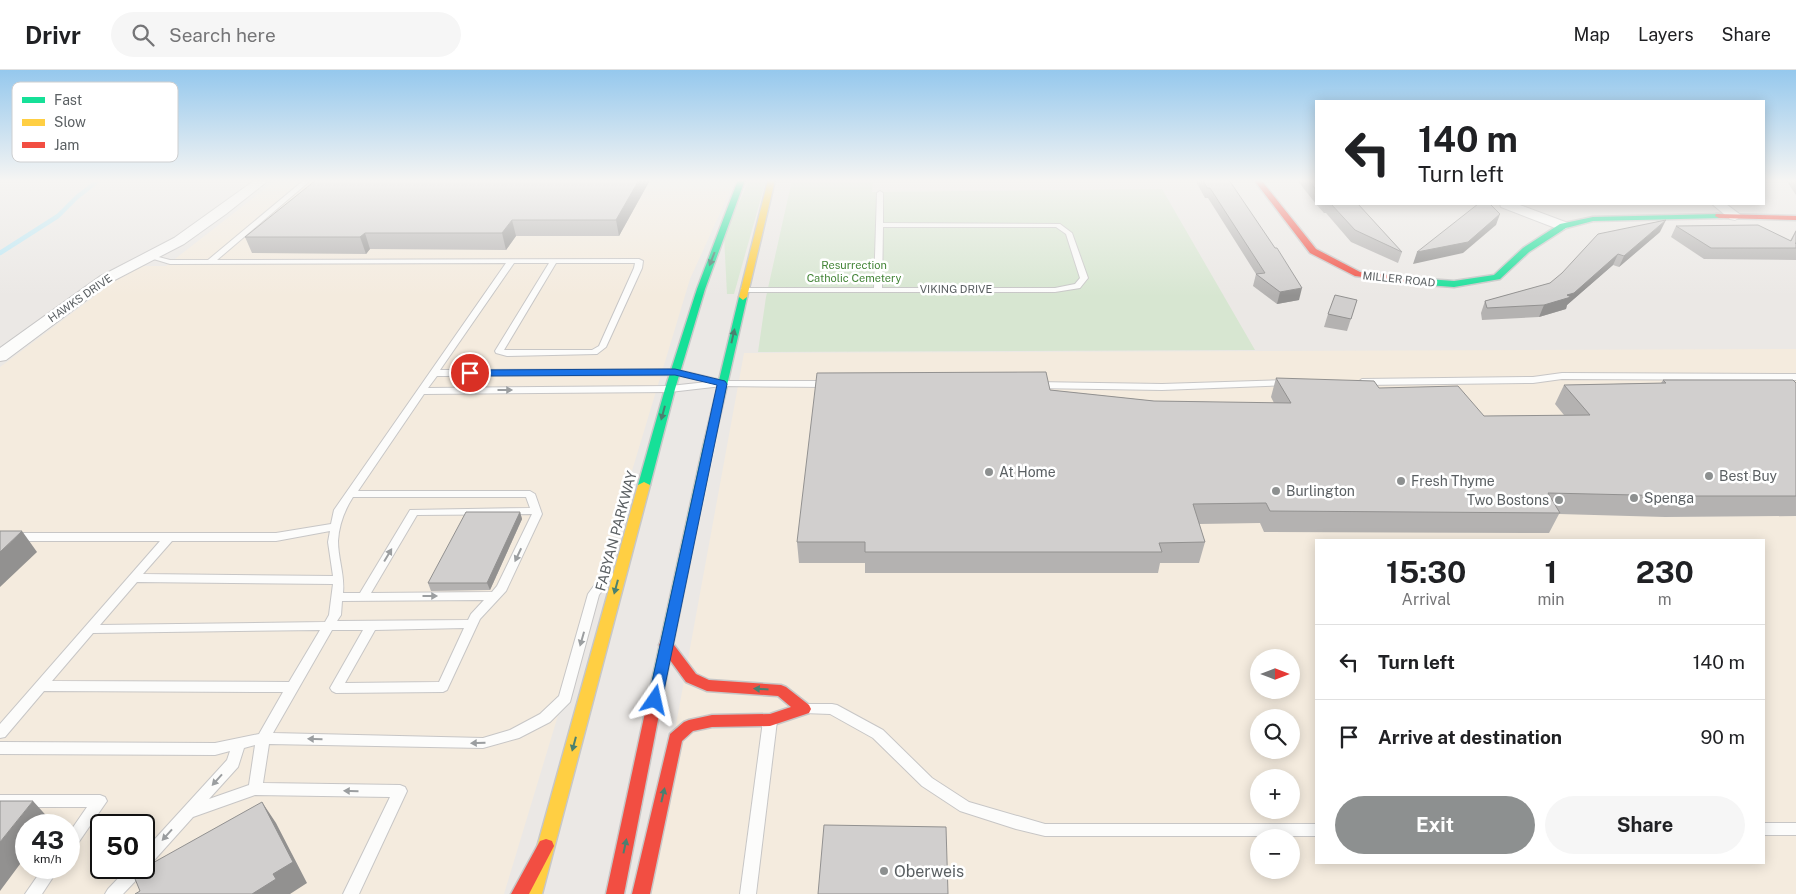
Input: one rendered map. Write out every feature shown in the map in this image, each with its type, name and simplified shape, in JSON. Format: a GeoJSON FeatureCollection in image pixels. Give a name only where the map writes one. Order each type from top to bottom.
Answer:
{"type":"FeatureCollection","features":[{"type":"Feature","properties":{"kind":"main road","name":"FABYAN PARKWAY"},"geometry":{"type":"LineString","coordinates":[[533,894],[670,389],[701,289],[728,218]]}},
{"type":"Feature","properties":{"kind":"main road"},"geometry":{"type":"LineString","coordinates":[[615,894],[722,384],[762,218]]}},
{"type":"Feature","properties":{"kind":"main road","name":"MILLER ROAD"},"geometry":{"type":"LineString","coordinates":[[1286,218],[1313,251],[1358,274],[1405,281],[1454,284],[1497,277],[1526,250],[1562,226],[1593,219],[1619,218]]}},
{"type":"Feature","properties":{"kind":"main road"},"geometry":{"type":"LineString","coordinates":[[666,645],[691,678],[707,685],[781,690],[804,709]]}},
{"type":"Feature","properties":{"kind":"main road"},"geometry":{"type":"LineString","coordinates":[[641,894],[675,738],[689,726],[712,721],[770,720],[804,709]]}},
{"type":"Feature","properties":{"kind":"main road"},"geometry":{"type":"LineString","coordinates":[[520,894],[546,846]]}},
{"type":"Feature","properties":{"kind":"street","name":"HAWKS DRIVE"},"geometry":{"type":"LineString","coordinates":[[0,356],[104,280],[120,270],[151,257],[180,240],[210,218]]}},
{"type":"Feature","properties":{"kind":"street"},"geometry":{"type":"LineString","coordinates":[[1543,218],[1562,226]]}},
{"type":"Feature","properties":{"kind":"lane"},"geometry":{"type":"LineString","coordinates":[[210,262],[262,218]]}},
{"type":"Feature","properties":{"kind":"lane"},"geometry":{"type":"LineString","coordinates":[[878,288],[880,218]]}},
{"type":"Feature","properties":{"kind":"lane","name":"VIKING DRIVE"},"geometry":{"type":"LineString","coordinates":[[744,290],[878,288],[1056,290],[1077,286],[1084,278],[1069,232],[1058,225],[880,225]]}},
{"type":"Feature","properties":{"kind":"lane"},"geometry":{"type":"LineString","coordinates":[[151,257],[170,262],[639,261],[638,268],[602,348],[594,352],[507,353],[499,351],[554,262]]}},
{"type":"Feature","properties":{"kind":"lane"},"geometry":{"type":"LineString","coordinates":[[255,789],[263,738],[334,615],[339,580],[333,542],[338,512],[511,262]]}},
{"type":"Feature","properties":{"kind":"lane"},"geometry":{"type":"LineString","coordinates":[[434,373],[675,372],[722,384]]}},
{"type":"Feature","properties":{"kind":"lane"},"geometry":{"type":"LineString","coordinates":[[1350,382],[1533,380],[1562,376],[1796,377]]}},
{"type":"Feature","properties":{"kind":"lane"},"geometry":{"type":"LineString","coordinates":[[1025,384],[1162,387],[1302,383]]}},
{"type":"Feature","properties":{"kind":"lane"},"geometry":{"type":"LineString","coordinates":[[422,391],[670,389],[722,384],[841,384]]}},
{"type":"Feature","properties":{"kind":"lane"},"geometry":{"type":"LineString","coordinates":[[351,494],[530,494],[537,514],[502,588],[474,620],[443,687],[336,688],[372,625]]}},
{"type":"Feature","properties":{"kind":"lane"},"geometry":{"type":"LineString","coordinates":[[363,597],[414,512],[536,511]]}},
{"type":"Feature","properties":{"kind":"lane"},"geometry":{"type":"LineString","coordinates":[[0,537],[276,538],[336,526]]}},
{"type":"Feature","properties":{"kind":"lane"},"geometry":{"type":"LineString","coordinates":[[0,733],[169,537]]}},
{"type":"Feature","properties":{"kind":"lane"},"geometry":{"type":"LineString","coordinates":[[0,748],[215,748],[263,738],[483,743],[514,734],[545,718],[565,698],[594,594],[626,549]]}},
{"type":"Feature","properties":{"kind":"lane"},"geometry":{"type":"LineString","coordinates":[[133,578],[339,580]]}},
{"type":"Feature","properties":{"kind":"lane"},"geometry":{"type":"LineString","coordinates":[[337,597],[495,596]]}},
{"type":"Feature","properties":{"kind":"lane"},"geometry":{"type":"LineString","coordinates":[[89,629],[372,625],[474,620]]}},
{"type":"Feature","properties":{"kind":"lane"},"geometry":{"type":"LineString","coordinates":[[40,686],[293,686]]}},
{"type":"Feature","properties":{"kind":"lane"},"geometry":{"type":"LineString","coordinates":[[804,709],[832,710],[878,734],[927,782],[965,807],[1045,830],[1315,830]]}},
{"type":"Feature","properties":{"kind":"lane"},"geometry":{"type":"LineString","coordinates":[[748,894],[770,720]]}},
{"type":"Feature","properties":{"kind":"lane"},"geometry":{"type":"LineString","coordinates":[[155,849],[233,763],[239,743]]}},
{"type":"Feature","properties":{"kind":"lane"},"geometry":{"type":"LineString","coordinates":[[188,813],[255,789],[400,791],[351,894]]}},
{"type":"Feature","properties":{"kind":"lane"},"geometry":{"type":"LineString","coordinates":[[0,801],[100,801],[80,829]]}},
{"type":"Feature","properties":{"kind":"lane"},"geometry":{"type":"LineString","coordinates":[[1765,829],[1796,829]]}},
{"type":"Feature","properties":{"kind":"lane"},"geometry":{"type":"LineString","coordinates":[[33,894],[44,879]]}},
{"type":"Feature","properties":{"kind":"lane"},"geometry":{"type":"LineString","coordinates":[[114,894],[128,879]]}},
{"type":"Feature","properties":{"kind":"shaded area"},"geometry":{"type":"Polygon","coordinates":[[[227,218],[718,218],[690,279],[504,894],[0,894],[0,367],[135,266],[166,266],[227,218]]]}},
{"type":"Feature","properties":{"kind":"shaded area"},"geometry":{"type":"Polygon","coordinates":[[[1796,349],[1796,894],[645,894],[744,353],[1796,349]]]}},
{"type":"Feature","properties":{"kind":"green space"},"geometry":{"type":"Polygon","coordinates":[[[732,218],[755,218],[734,294],[727,294],[724,236],[732,218]]]}},
{"type":"Feature","properties":{"kind":"green space","name":"Resurrection Catholic Cemetery"},"geometry":{"type":"Polygon","coordinates":[[[783,218],[1179,218],[1255,350],[758,352],[766,297],[783,218]]]}},
{"type":"Feature","properties":{"kind":"building"},"geometry":{"type":"Polygon","coordinates":[[[268,218],[617,218],[616,220],[512,220],[502,233],[365,233],[360,237],[245,237],[268,218]]]}},
{"type":"Feature","properties":{"kind":"building"},"geometry":{"type":"Polygon","coordinates":[[[1230,218],[1255,218],[1275,248],[1277,248],[1302,288],[1280,292],[1256,274],[1265,273],[1230,218]]]}},
{"type":"Feature","properties":{"kind":"building"},"geometry":{"type":"Polygon","coordinates":[[[1344,218],[1371,218],[1402,252],[1355,230],[1344,218]]]}},
{"type":"Feature","properties":{"kind":"building"},"geometry":{"type":"Polygon","coordinates":[[[1460,218],[1495,218],[1468,242],[1417,252],[1460,218]]]}},
{"type":"Feature","properties":{"kind":"building"},"geometry":{"type":"Polygon","coordinates":[[[1666,220],[1624,256],[1618,254],[1574,293],[1567,295],[1571,297],[1544,305],[1487,308],[1485,301],[1550,283],[1562,273],[1598,234],[1666,220]]]}},
{"type":"Feature","properties":{"kind":"building"},"geometry":{"type":"Polygon","coordinates":[[[1758,225],[1791,241],[1796,231],[1796,248],[1711,248],[1676,226],[1758,225]]]}},
{"type":"Feature","properties":{"kind":"building"},"geometry":{"type":"Polygon","coordinates":[[[1335,295],[1357,300],[1351,319],[1328,314],[1335,295]]]}},
{"type":"Feature","properties":{"kind":"building"},"geometry":{"type":"Polygon","coordinates":[[[1046,372],[1050,390],[1154,401],[1291,403],[1276,378],[1374,381],[1379,388],[1458,386],[1484,416],[1590,415],[1564,385],[1666,383],[1663,380],[1793,380],[1796,383],[1796,496],[1548,493],[1560,513],[1270,511],[1266,503],[1193,504],[1205,542],[1159,543],[1162,552],[865,552],[865,542],[797,542],[817,373],[1046,372]]]}},
{"type":"Feature","properties":{"kind":"building"},"geometry":{"type":"Polygon","coordinates":[[[466,512],[520,512],[487,583],[428,583],[466,512]]]}},
{"type":"Feature","properties":{"kind":"building"},"geometry":{"type":"Polygon","coordinates":[[[0,531],[22,531],[0,552],[0,531]]]}},
{"type":"Feature","properties":{"kind":"building"},"geometry":{"type":"Polygon","coordinates":[[[0,801],[33,801],[23,814],[15,814],[15,823],[0,842],[0,801]]]}},
{"type":"Feature","properties":{"kind":"building"},"geometry":{"type":"Polygon","coordinates":[[[262,802],[293,862],[273,874],[276,879],[252,894],[135,894],[140,891],[135,879],[155,879],[155,862],[262,802]]]}},
{"type":"Feature","properties":{"kind":"building","name":"Oberweis"},"geometry":{"type":"Polygon","coordinates":[[[824,825],[946,827],[948,894],[818,894],[824,825]]]}},
{"type":"Feature","properties":{"kind":"waterway"},"geometry":{"type":"LineString","coordinates":[[0,253],[54,218]]}},
{"type":"Feature","properties":{"kind":"traffic: fast"},"geometry":{"type":"LineString","coordinates":[[644,485],[670,389],[701,289],[728,218]]}},
{"type":"Feature","properties":{"kind":"traffic: fast"},"geometry":{"type":"LineString","coordinates":[[1427,282],[1454,284],[1497,277],[1526,250],[1563,226],[1593,219],[1616,218]]}},
{"type":"Feature","properties":{"kind":"traffic: fast"},"geometry":{"type":"LineString","coordinates":[[656,694],[708,447],[743,297]]}},
{"type":"Feature","properties":{"kind":"traffic: slow"},"geometry":{"type":"LineString","coordinates":[[743,297],[762,218]]}},
{"type":"Feature","properties":{"kind":"traffic: slow"},"geometry":{"type":"LineString","coordinates":[[533,894],[644,485]]}},
{"type":"Feature","properties":{"kind":"traffic: jam"},"geometry":{"type":"LineString","coordinates":[[1287,218],[1313,251],[1358,274],[1427,282]]}},
{"type":"Feature","properties":{"kind":"traffic: jam"},"geometry":{"type":"LineString","coordinates":[[666,645],[691,678],[707,685],[781,691],[804,709]]}},
{"type":"Feature","properties":{"kind":"traffic: jam"},"geometry":{"type":"LineString","coordinates":[[615,894],[656,694]]}},
{"type":"Feature","properties":{"kind":"traffic: jam"},"geometry":{"type":"LineString","coordinates":[[641,894],[675,738],[689,726],[712,721],[770,720],[804,709]]}},
{"type":"Feature","properties":{"kind":"traffic: jam"},"geometry":{"type":"LineString","coordinates":[[520,894],[546,846]]}},
{"type":"Feature","properties":{"kind":"place","name":"At Home"},"geometry":{"type":"Point","coordinates":[989,472]}},
{"type":"Feature","properties":{"kind":"place","name":"Best Buy"},"geometry":{"type":"Point","coordinates":[1709,476]}},
{"type":"Feature","properties":{"kind":"place","name":"Fresh Thyme"},"geometry":{"type":"Point","coordinates":[1401,481]}},
{"type":"Feature","properties":{"kind":"place","name":"Burlington"},"geometry":{"type":"Point","coordinates":[1276,491]}},
{"type":"Feature","properties":{"kind":"place","name":"Spenga"},"geometry":{"type":"Point","coordinates":[1634,498]}},
{"type":"Feature","properties":{"kind":"place","name":"Two Bostons"},"geometry":{"type":"Point","coordinates":[1559,500]}},
{"type":"Feature","properties":{"kind":"place","name":"Oberweis"},"geometry":{"type":"Point","coordinates":[884,871]}},
{"type":"Feature","properties":{"kind":"route"},"geometry":{"type":"LineString","coordinates":[[470,373],[675,372],[722,384],[689,532],[655,700]]}}]}
